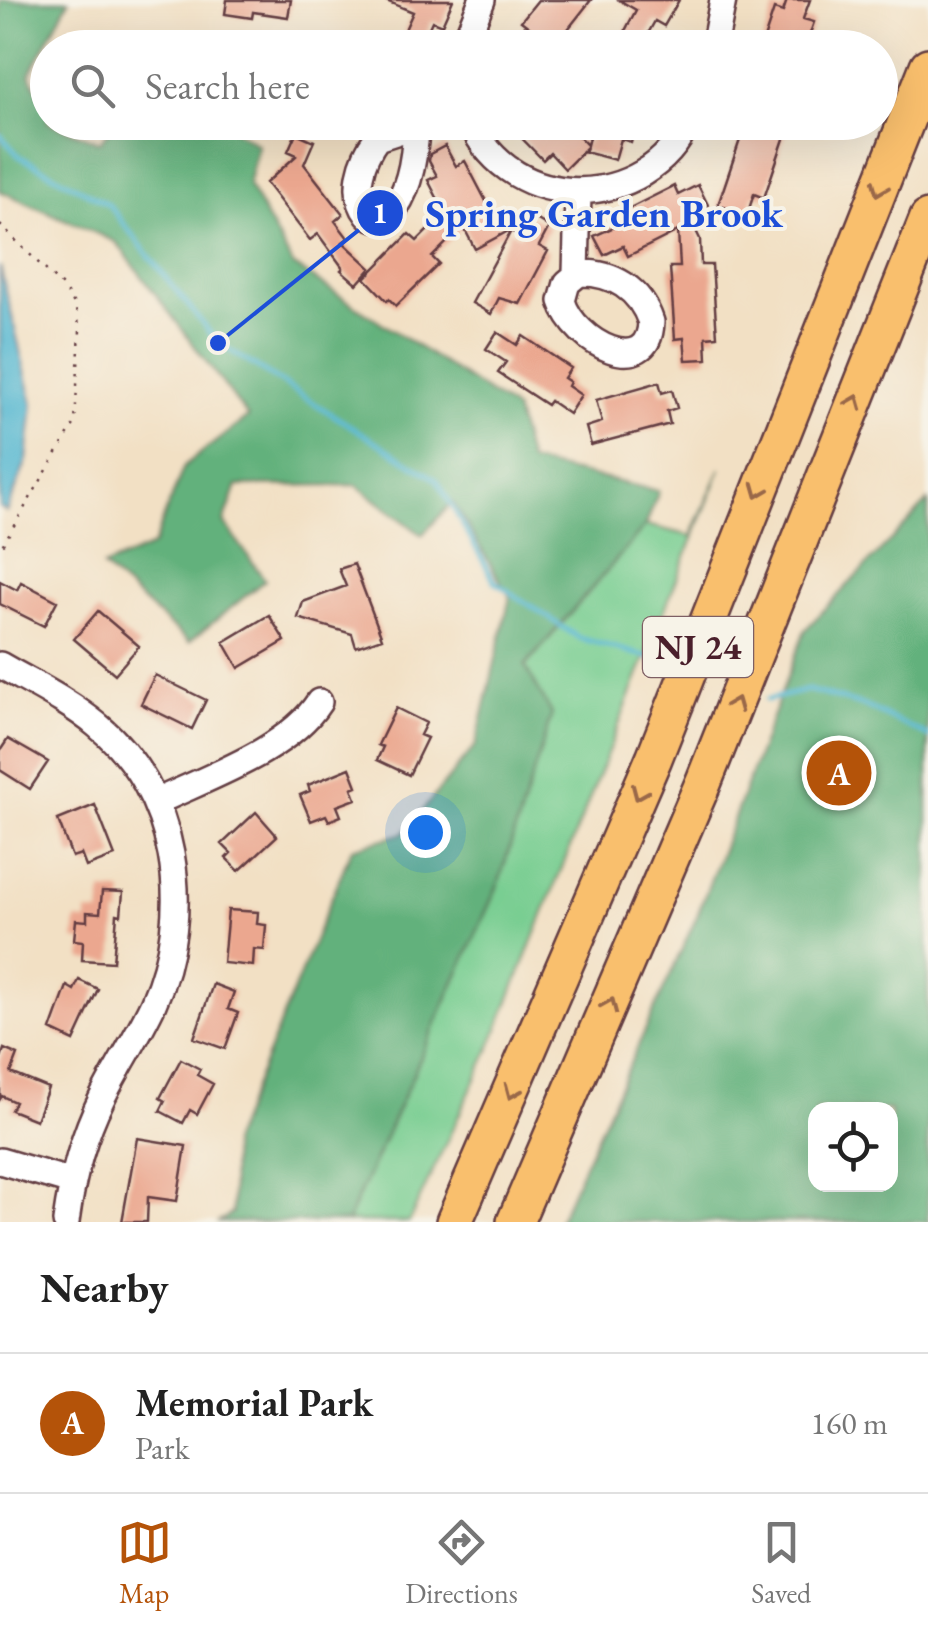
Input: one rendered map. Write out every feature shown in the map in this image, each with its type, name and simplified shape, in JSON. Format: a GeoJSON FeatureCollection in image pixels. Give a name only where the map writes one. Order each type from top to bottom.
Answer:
{"type":"FeatureCollection","features":[{"type":"Feature","properties":{"kind":"highway","name":"NJ 24"},"geometry":{"type":"LineString","coordinates":[[454,1222],[654,758],[928,66]]}},
{"type":"Feature","properties":{"kind":"highway","name":"NJ 24"},"geometry":{"type":"LineString","coordinates":[[515,1222],[704,782],[928,218]]}},
{"type":"Feature","properties":{"kind":"street"},"geometry":{"type":"LineString","coordinates":[[470,30],[482,0]]}},
{"type":"Feature","properties":{"kind":"street"},"geometry":{"type":"LineString","coordinates":[[717,30],[723,0]]}},
{"type":"Feature","properties":{"kind":"street"},"geometry":{"type":"LineString","coordinates":[[482,140],[506,167],[526,179],[556,190],[578,192],[618,187],[639,178],[670,154],[678,140]]}},
{"type":"Feature","properties":{"kind":"street"},"geometry":{"type":"LineString","coordinates":[[576,274],[578,192]]}},
{"type":"Feature","properties":{"kind":"street"},"geometry":{"type":"LineString","coordinates":[[0,664],[99,726],[140,773],[156,802],[171,850],[176,886],[172,945],[153,1004],[84,1138],[66,1222]]}},
{"type":"Feature","properties":{"kind":"street"},"geometry":{"type":"LineString","coordinates":[[156,802],[284,740],[308,720],[319,702]]}},
{"type":"Feature","properties":{"kind":"street"},"geometry":{"type":"LineString","coordinates":[[0,1161],[72,1182]]}},
{"type":"Feature","properties":{"kind":"path"},"geometry":{"type":"LineString","coordinates":[[0,225],[63,287],[75,305],[80,346],[76,424],[0,549]]}},
{"type":"Feature","properties":{"kind":"green space"},"geometry":{"type":"Polygon","coordinates":[[[0,0],[69,0],[53,30],[30,30],[30,140],[250,140],[258,145],[248,185],[293,265],[515,410],[529,462],[659,491],[646,525],[525,666],[552,714],[498,885],[347,1222],[219,1222],[232,1213],[231,1143],[352,848],[404,833],[476,745],[510,597],[453,502],[422,535],[356,485],[237,486],[224,522],[265,580],[189,642],[103,567],[153,546],[184,466],[248,417],[116,242],[0,191],[0,0]]]}},
{"type":"Feature","properties":{"kind":"green space"},"geometry":{"type":"Polygon","coordinates":[[[721,468],[489,1051],[409,1222],[347,1222],[498,885],[525,667],[646,525],[691,536],[721,468]]]}},
{"type":"Feature","properties":{"kind":"green space"},"geometry":{"type":"Polygon","coordinates":[[[928,501],[928,1222],[558,1222],[697,916],[805,630],[928,501]]]}},
{"type":"Feature","properties":{"kind":"water"},"geometry":{"type":"Polygon","coordinates":[[[0,266],[33,404],[27,460],[7,512],[0,508],[0,266]]]}},
{"type":"Feature","properties":{"kind":"building"},"geometry":{"type":"Polygon","coordinates":[[[227,0],[291,0],[288,17],[253,12],[252,18],[225,14],[227,0]]]}},
{"type":"Feature","properties":{"kind":"building"},"geometry":{"type":"Polygon","coordinates":[[[384,0],[453,0],[442,25],[432,21],[428,30],[405,30],[413,12],[384,0]]]}},
{"type":"Feature","properties":{"kind":"building"},"geometry":{"type":"Polygon","coordinates":[[[538,0],[591,0],[567,30],[527,30],[529,27],[521,21],[538,0]]]}},
{"type":"Feature","properties":{"kind":"building"},"geometry":{"type":"Polygon","coordinates":[[[619,0],[679,0],[664,26],[655,21],[650,30],[626,30],[636,10],[619,0]]]}},
{"type":"Feature","properties":{"kind":"building"},"geometry":{"type":"Polygon","coordinates":[[[787,0],[810,0],[803,19],[814,22],[811,30],[767,30],[774,9],[783,12],[787,0]]]}},
{"type":"Feature","properties":{"kind":"building"},"geometry":{"type":"Polygon","coordinates":[[[293,140],[314,141],[304,164],[343,214],[335,221],[348,238],[343,242],[371,268],[357,284],[341,270],[318,234],[310,240],[266,183],[297,155],[288,151],[293,140]]]}},
{"type":"Feature","properties":{"kind":"building"},"geometry":{"type":"Polygon","coordinates":[[[524,140],[582,140],[587,145],[588,140],[621,140],[615,160],[585,152],[587,147],[565,169],[550,153],[543,160],[524,140]]]}},
{"type":"Feature","properties":{"kind":"building"},"geometry":{"type":"Polygon","coordinates":[[[740,140],[784,140],[764,198],[754,194],[747,215],[718,205],[740,140]]]}},
{"type":"Feature","properties":{"kind":"building"},"geometry":{"type":"Polygon","coordinates":[[[445,146],[456,166],[465,161],[498,224],[510,230],[475,249],[463,226],[432,257],[439,264],[396,306],[365,278],[409,234],[417,241],[445,213],[428,180],[437,176],[429,161],[430,154],[445,146]]]}},
{"type":"Feature","properties":{"kind":"building"},"geometry":{"type":"Polygon","coordinates":[[[698,185],[708,205],[688,214],[700,239],[701,265],[712,265],[717,336],[706,337],[707,359],[686,360],[684,338],[675,339],[670,267],[680,267],[678,231],[628,256],[623,246],[604,255],[594,236],[614,227],[610,218],[674,186],[678,195],[698,185]]]}},
{"type":"Feature","properties":{"kind":"building"},"geometry":{"type":"Polygon","coordinates":[[[531,216],[549,227],[539,246],[548,251],[520,304],[499,298],[491,314],[472,303],[511,231],[520,236],[531,216]]]}},
{"type":"Feature","properties":{"kind":"building"},"geometry":{"type":"Polygon","coordinates":[[[497,332],[517,345],[523,336],[571,368],[564,378],[581,395],[569,414],[550,401],[547,405],[498,373],[506,362],[486,349],[497,332]]]}},
{"type":"Feature","properties":{"kind":"building"},"geometry":{"type":"Polygon","coordinates":[[[659,382],[662,393],[672,390],[677,408],[667,411],[670,424],[591,445],[586,427],[602,422],[596,400],[659,382]]]}},
{"type":"Feature","properties":{"kind":"building"},"geometry":{"type":"Polygon","coordinates":[[[354,564],[382,638],[356,647],[352,634],[298,618],[303,602],[346,586],[339,569],[354,564]]]}},
{"type":"Feature","properties":{"kind":"building"},"geometry":{"type":"Polygon","coordinates":[[[0,581],[17,590],[21,582],[57,601],[44,626],[0,604],[0,581]]]}},
{"type":"Feature","properties":{"kind":"building"},"geometry":{"type":"Polygon","coordinates":[[[98,611],[139,646],[115,674],[74,639],[98,611]]]}},
{"type":"Feature","properties":{"kind":"building"},"geometry":{"type":"Polygon","coordinates":[[[269,615],[285,641],[239,668],[224,642],[269,615]]]}},
{"type":"Feature","properties":{"kind":"building"},"geometry":{"type":"Polygon","coordinates":[[[155,675],[206,700],[192,729],[141,704],[155,675]]]}},
{"type":"Feature","properties":{"kind":"building"},"geometry":{"type":"Polygon","coordinates":[[[396,708],[426,723],[420,735],[427,738],[409,775],[377,760],[383,747],[378,745],[396,708]]]}},
{"type":"Feature","properties":{"kind":"building"},"geometry":{"type":"Polygon","coordinates":[[[8,739],[48,762],[30,789],[0,770],[0,751],[8,739]]]}},
{"type":"Feature","properties":{"kind":"building"},"geometry":{"type":"Polygon","coordinates":[[[350,768],[357,786],[352,788],[356,799],[337,806],[341,816],[329,821],[326,815],[311,821],[300,795],[310,791],[308,785],[350,768]]]}},
{"type":"Feature","properties":{"kind":"building"},"geometry":{"type":"Polygon","coordinates":[[[95,805],[115,856],[86,867],[81,854],[72,857],[58,820],[95,805]]]}},
{"type":"Feature","properties":{"kind":"building"},"geometry":{"type":"Polygon","coordinates":[[[256,812],[277,836],[239,871],[226,858],[231,853],[222,844],[256,812]]]}},
{"type":"Feature","properties":{"kind":"building"},"geometry":{"type":"Polygon","coordinates":[[[102,891],[123,892],[113,962],[82,960],[83,941],[74,940],[76,920],[87,921],[87,912],[100,913],[102,891]]]}},
{"type":"Feature","properties":{"kind":"building"},"geometry":{"type":"Polygon","coordinates":[[[228,910],[258,912],[257,924],[266,925],[264,950],[254,949],[253,966],[223,963],[228,910]]]}},
{"type":"Feature","properties":{"kind":"building"},"geometry":{"type":"Polygon","coordinates":[[[79,980],[98,989],[74,1041],[51,1030],[67,986],[74,990],[79,980]]]}},
{"type":"Feature","properties":{"kind":"building"},"geometry":{"type":"Polygon","coordinates":[[[213,984],[234,992],[228,1009],[238,1013],[225,1049],[194,1038],[213,984]]]}},
{"type":"Feature","properties":{"kind":"building"},"geometry":{"type":"Polygon","coordinates":[[[4,1049],[18,1055],[11,1073],[48,1088],[36,1120],[11,1110],[15,1102],[2,1096],[0,1099],[0,1061],[4,1049]]]}},
{"type":"Feature","properties":{"kind":"building"},"geometry":{"type":"Polygon","coordinates":[[[181,1059],[200,1069],[197,1075],[213,1084],[197,1114],[190,1110],[183,1123],[160,1111],[165,1101],[160,1098],[181,1059]]]}},
{"type":"Feature","properties":{"kind":"building"},"geometry":{"type":"Polygon","coordinates":[[[137,1138],[186,1146],[177,1201],[148,1197],[147,1222],[122,1222],[137,1138]]]}},
{"type":"Feature","properties":{"kind":"waterway"},"geometry":{"type":"LineString","coordinates":[[0,135],[19,156],[108,204],[218,343],[437,480],[495,582],[579,638],[663,661]]}},
{"type":"Feature","properties":{"kind":"waterway"},"geometry":{"type":"LineString","coordinates":[[767,700],[808,690],[865,706],[928,736]]}},
{"type":"Feature","properties":{"kind":"place","name":"Spring Garden Brook"},"geometry":{"type":"Point","coordinates":[218,343]}},
{"type":"Feature","properties":{"kind":"place","name":"Memorial Park"},"geometry":{"type":"Point","coordinates":[839,773]}}]}
